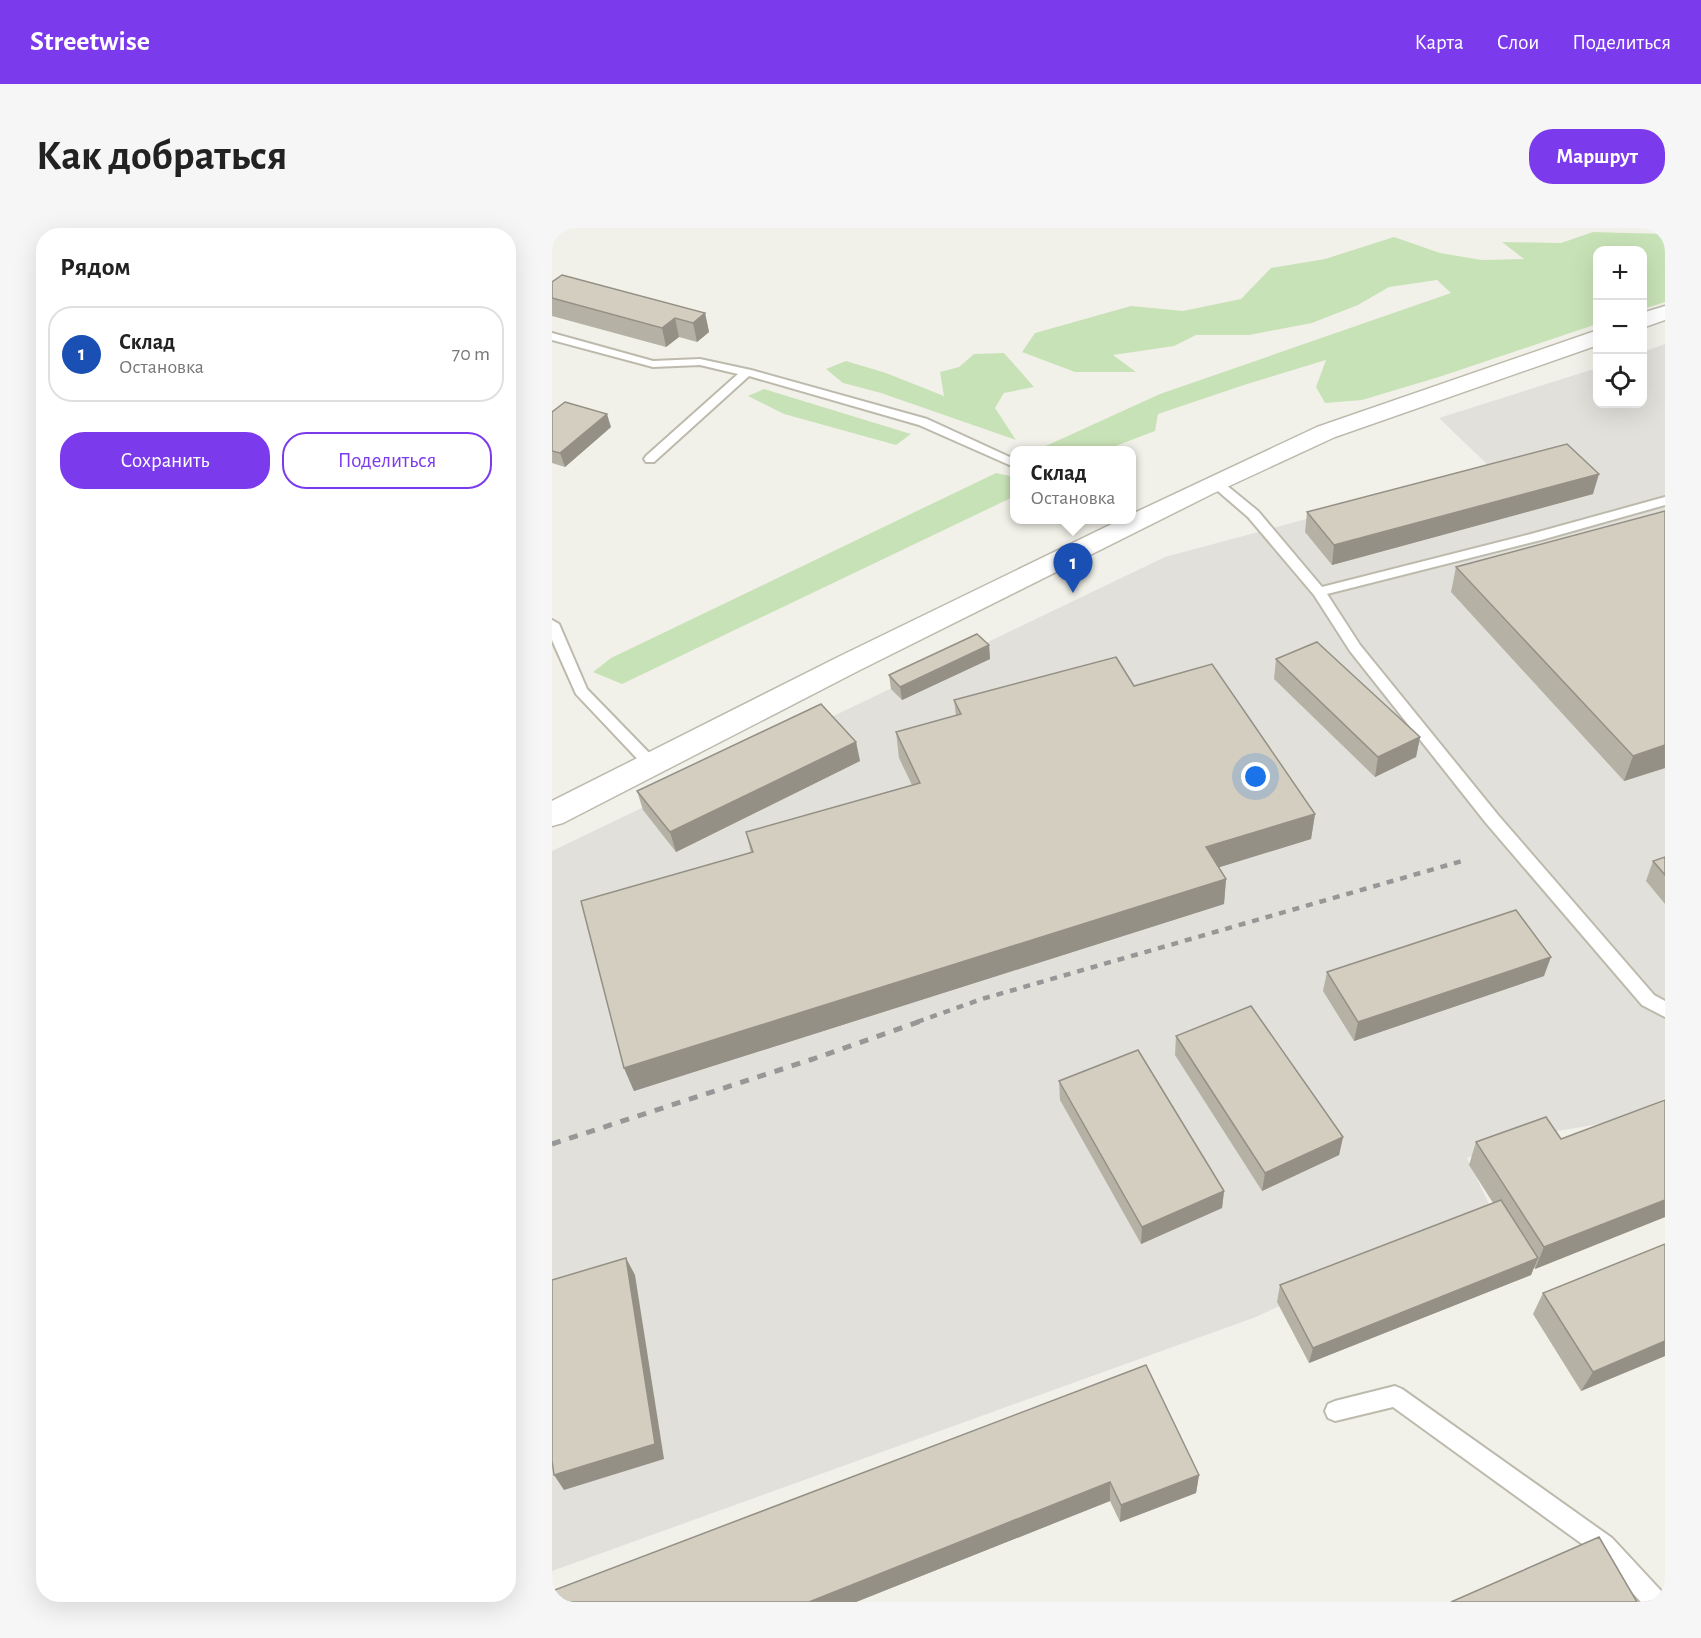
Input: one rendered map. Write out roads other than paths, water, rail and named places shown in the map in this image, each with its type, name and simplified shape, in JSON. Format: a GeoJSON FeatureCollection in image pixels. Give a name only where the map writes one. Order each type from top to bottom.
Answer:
{"type":"FeatureCollection","features":[{"type":"Feature","properties":{"kind":"street"},"geometry":{"type":"LineString","coordinates":[[1647,319],[1665,313]]}},
{"type":"Feature","properties":{"kind":"street"},"geometry":{"type":"LineString","coordinates":[[1138,515],[1216,483],[1326,432],[1593,339]]}},
{"type":"Feature","properties":{"kind":"street"},"geometry":{"type":"LineString","coordinates":[[552,815],[1120,524]]}},
{"type":"Feature","properties":{"kind":"lane"},"geometry":{"type":"LineString","coordinates":[[552,336],[653,364],[700,362],[747,372],[923,422],[1010,461]]}},
{"type":"Feature","properties":{"kind":"lane"},"geometry":{"type":"LineString","coordinates":[[650,459],[747,372]]}},
{"type":"Feature","properties":{"kind":"lane"},"geometry":{"type":"LineString","coordinates":[[1216,483],[1253,514],[1319,592],[1355,648],[1492,819],[1648,1000],[1665,1010]]}},
{"type":"Feature","properties":{"kind":"lane"},"geometry":{"type":"LineString","coordinates":[[1319,592],[1536,537],[1665,501]]}},
{"type":"Feature","properties":{"kind":"lane"},"geometry":{"type":"LineString","coordinates":[[552,624],[581,691],[651,764]]}},
{"type":"Feature","properties":{"kind":"lane"},"geometry":{"type":"LineString","coordinates":[[1335,1412],[1395,1396],[1604,1546],[1656,1602]]}},
{"type":"Feature","properties":{"kind":"railway"},"geometry":{"type":"LineString","coordinates":[[917,1022],[982,999],[1462,861]]}},
{"type":"Feature","properties":{"kind":"railway"},"geometry":{"type":"LineString","coordinates":[[552,1144],[813,1059],[921,1021]]}},
{"type":"Feature","properties":{"kind":"place","name":"Склад"},"geometry":{"type":"Point","coordinates":[1073,593]}}]}
